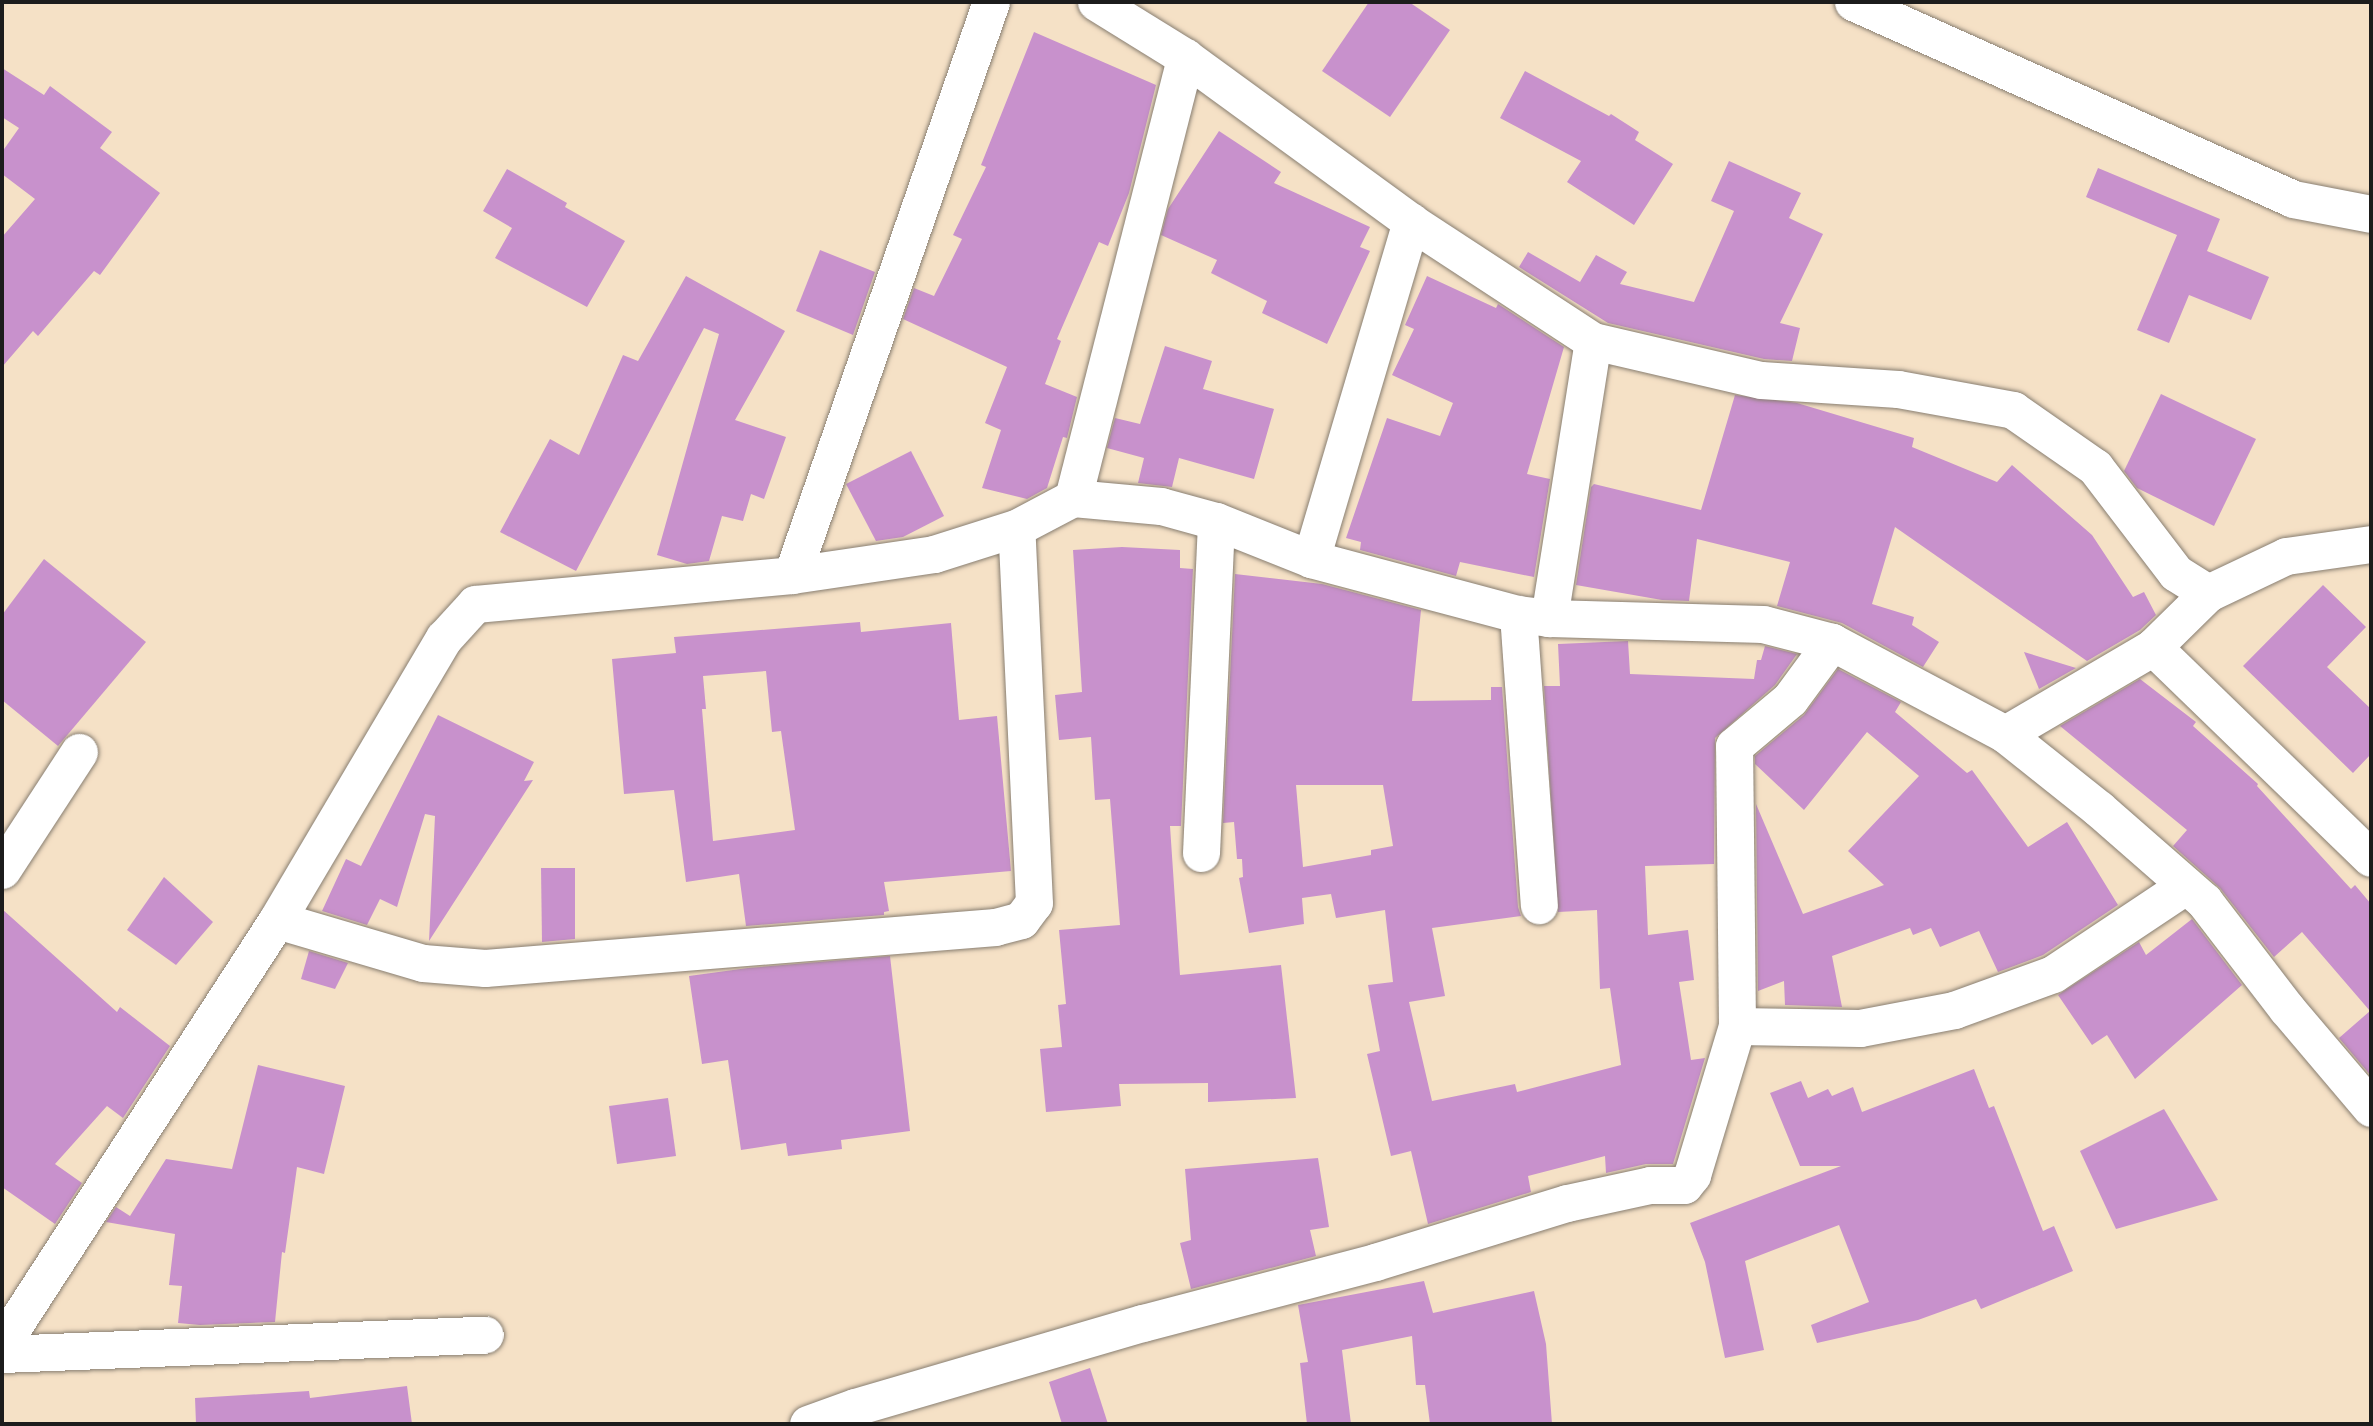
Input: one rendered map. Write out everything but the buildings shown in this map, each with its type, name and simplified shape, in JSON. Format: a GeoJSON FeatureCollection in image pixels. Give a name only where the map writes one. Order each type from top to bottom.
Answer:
{"type":"FeatureCollection","features":[{"type":"Feature","properties":{"kind":"street"},"geometry":{"type":"LineString","coordinates":[[792,575],[991,2]]}},
{"type":"Feature","properties":{"kind":"street"},"geometry":{"type":"LineString","coordinates":[[1096,2],[1185,57],[1411,222],[1593,341],[1761,380],[1898,389],[2013,410],[2095,467],[2176,573],[2208,593]]}},
{"type":"Feature","properties":{"kind":"street"},"geometry":{"type":"LineString","coordinates":[[1853,2],[2293,199],[2371,214]]}},
{"type":"Feature","properties":{"kind":"street"},"geometry":{"type":"LineString","coordinates":[[1073,498],[1185,57]]}},
{"type":"Feature","properties":{"kind":"street"},"geometry":{"type":"LineString","coordinates":[[1311,559],[1411,222]]}},
{"type":"Feature","properties":{"kind":"street"},"geometry":{"type":"LineString","coordinates":[[1539,905],[1533,616],[1593,341]]}},
{"type":"Feature","properties":{"kind":"street"},"geometry":{"type":"LineString","coordinates":[[2,1344],[277,920],[444,638],[475,604],[792,575],[933,554],[1016,528],[1073,498],[1161,506],[1216,521],[1311,559],[1533,616],[1763,624],[1832,642],[2005,734],[2099,809],[2204,901],[2287,1009],[2371,1108]]}},
{"type":"Feature","properties":{"kind":"street"},"geometry":{"type":"LineString","coordinates":[[1201,853],[1216,521]]}},
{"type":"Feature","properties":{"kind":"street"},"geometry":{"type":"LineString","coordinates":[[277,920],[423,963],[485,968],[995,927],[1021,920],[1034,903],[1016,528]]}},
{"type":"Feature","properties":{"kind":"street"},"geometry":{"type":"LineString","coordinates":[[2005,734],[2153,647],[2208,593],[2287,556],[2371,544]]}},
{"type":"Feature","properties":{"kind":"street"},"geometry":{"type":"LineString","coordinates":[[808,1424],[855,1407],[1143,1322],[1375,1262],[1567,1203],[1650,1185],[1684,1185],[1692,1175],[1737,1026],[1734,746],[1790,699],[1832,642]]}},
{"type":"Feature","properties":{"kind":"street"},"geometry":{"type":"LineString","coordinates":[[2153,647],[2371,858]]}},
{"type":"Feature","properties":{"kind":"street"},"geometry":{"type":"LineString","coordinates":[[2,870],[79,752]]}},
{"type":"Feature","properties":{"kind":"street"},"geometry":{"type":"LineString","coordinates":[[1737,1026],[1860,1028],[1954,1010],[2053,974],[2185,886]]}},
{"type":"Feature","properties":{"kind":"street"},"geometry":{"type":"LineString","coordinates":[[2,1354],[485,1335]]}}]}
